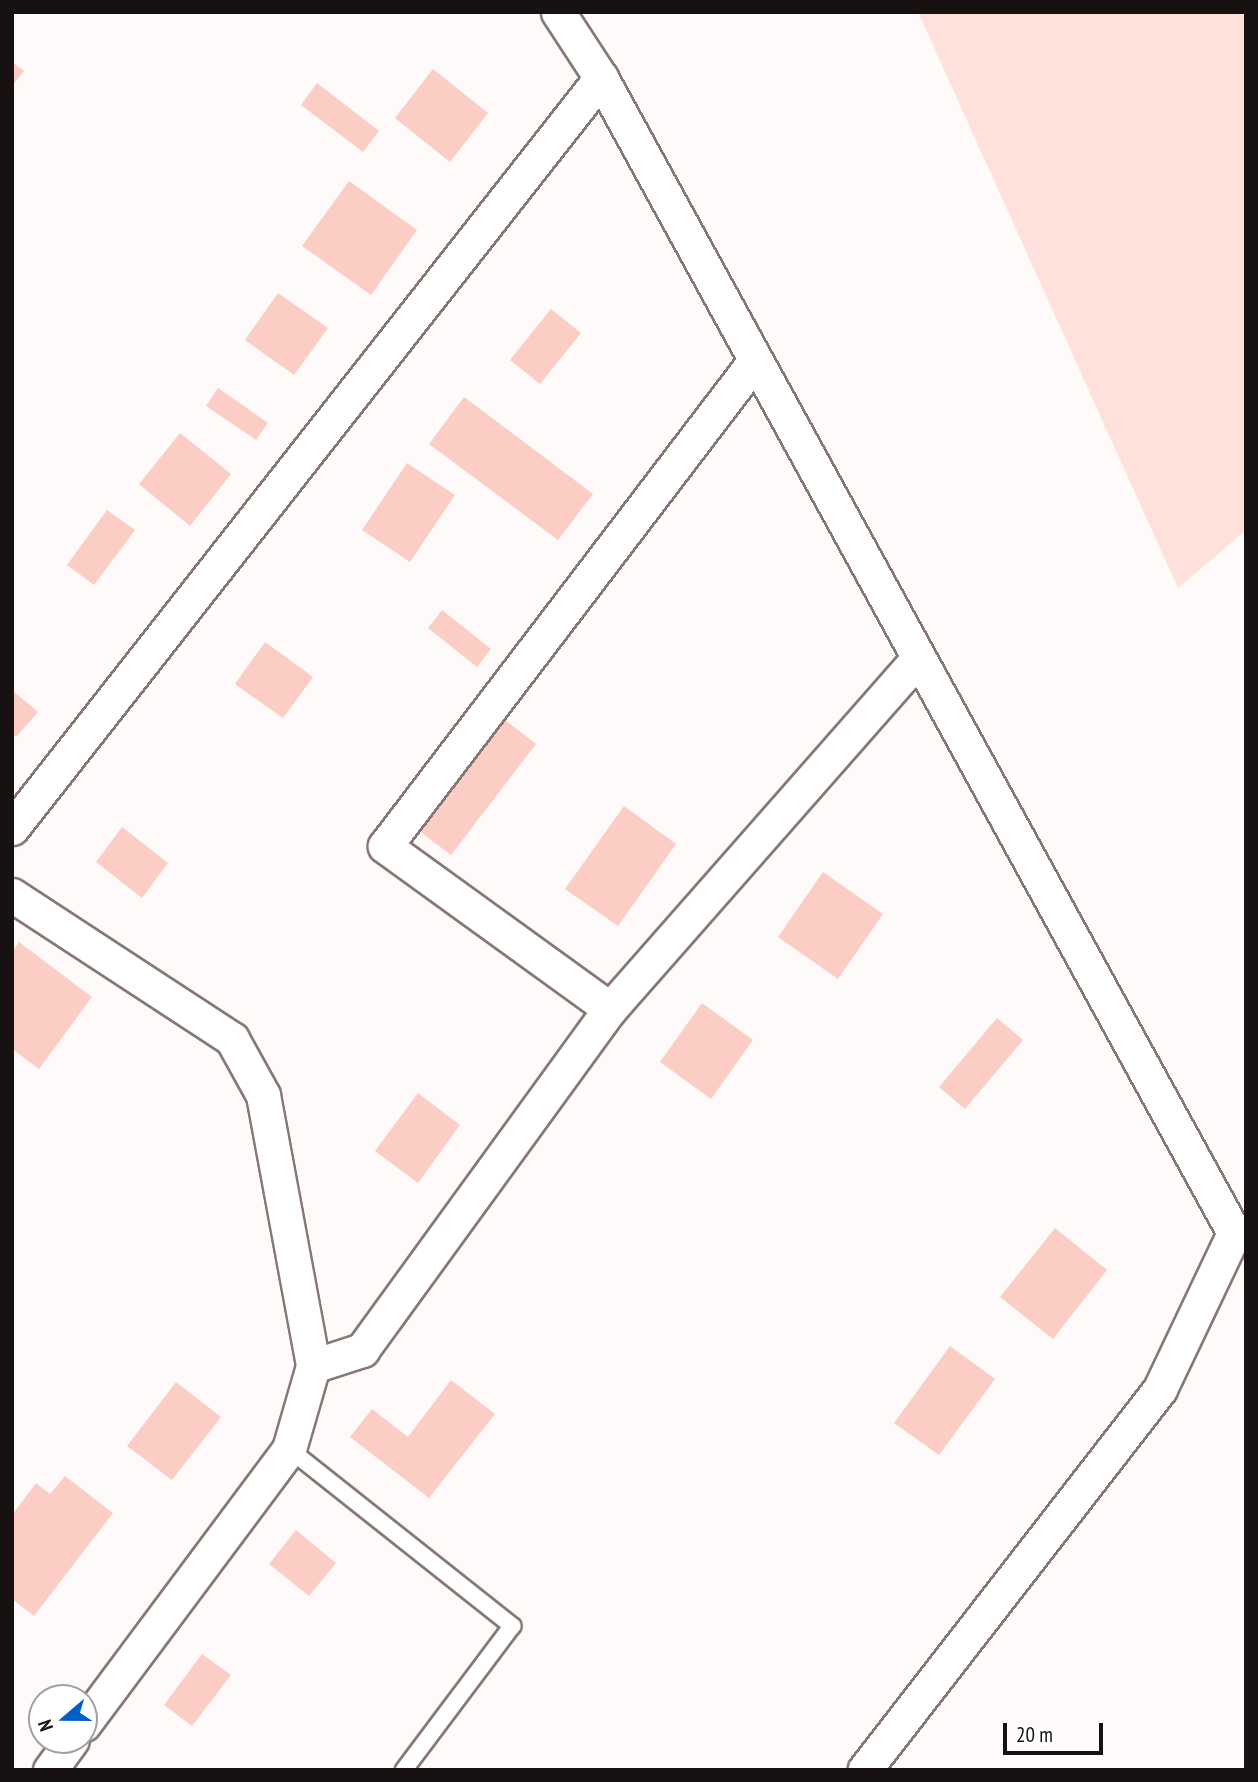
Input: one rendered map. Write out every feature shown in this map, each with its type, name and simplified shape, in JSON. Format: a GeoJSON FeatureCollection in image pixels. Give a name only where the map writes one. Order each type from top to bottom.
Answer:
{"type":"FeatureCollection","features":[{"type":"Feature","properties":{"kind":"street"},"geometry":{"type":"LineString","coordinates":[[558,12],[601,78],[917,660],[1234,1233],[1160,1389],[864,1770]]}},
{"type":"Feature","properties":{"kind":"street"},"geometry":{"type":"LineString","coordinates":[[12,828],[601,78]]}},
{"type":"Feature","properties":{"kind":"street"},"geometry":{"type":"LineString","coordinates":[[610,1009],[385,846],[754,362]]}},
{"type":"Feature","properties":{"kind":"street"},"geometry":{"type":"LineString","coordinates":[[313,1366],[362,1350],[610,1009],[917,660]]}},
{"type":"Feature","properties":{"kind":"street"},"geometry":{"type":"LineString","coordinates":[[12,895],[232,1040],[264,1095],[313,1366],[289,1448],[98,1705]]}},
{"type":"Feature","properties":{"kind":"street"},"geometry":{"type":"LineString","coordinates":[[50,1770],[62,1754]]}},
{"type":"Feature","properties":{"kind":"lane"},"geometry":{"type":"LineString","coordinates":[[289,1448],[512,1626],[404,1770]]}},
{"type":"Feature","properties":{"kind":"shaded area"},"geometry":{"type":"Polygon","coordinates":[[[918,12],[1246,12],[1246,530],[1178,588],[918,12]]]}},
{"type":"Feature","properties":{"kind":"building"},"geometry":{"type":"Polygon","coordinates":[[[12,62],[24,71],[12,86],[12,62]]]}},
{"type":"Feature","properties":{"kind":"building"},"geometry":{"type":"Polygon","coordinates":[[[433,69],[488,113],[450,162],[395,118],[433,69]]]}},
{"type":"Feature","properties":{"kind":"building"},"geometry":{"type":"Polygon","coordinates":[[[317,83],[379,131],[363,152],[301,105],[317,83]]]}},
{"type":"Feature","properties":{"kind":"building"},"geometry":{"type":"Polygon","coordinates":[[[349,181],[417,230],[371,295],[302,246],[349,181]]]}},
{"type":"Feature","properties":{"kind":"building"},"geometry":{"type":"Polygon","coordinates":[[[278,293],[328,328],[294,375],[245,340],[278,293]]]}},
{"type":"Feature","properties":{"kind":"building"},"geometry":{"type":"Polygon","coordinates":[[[551,309],[581,333],[540,384],[510,360],[551,309]]]}},
{"type":"Feature","properties":{"kind":"building"},"geometry":{"type":"Polygon","coordinates":[[[218,388],[268,423],[256,440],[206,406],[218,388]]]}},
{"type":"Feature","properties":{"kind":"building"},"geometry":{"type":"Polygon","coordinates":[[[464,397],[593,494],[558,540],[429,444],[464,397]]]}},
{"type":"Feature","properties":{"kind":"building"},"geometry":{"type":"Polygon","coordinates":[[[180,433],[231,474],[190,526],[139,484],[180,433]]]}},
{"type":"Feature","properties":{"kind":"building"},"geometry":{"type":"Polygon","coordinates":[[[407,463],[455,495],[410,562],[362,530],[407,463]]]}},
{"type":"Feature","properties":{"kind":"building"},"geometry":{"type":"Polygon","coordinates":[[[107,510],[135,530],[94,585],[67,565],[107,510]]]}},
{"type":"Feature","properties":{"kind":"building"},"geometry":{"type":"Polygon","coordinates":[[[442,610],[491,649],[477,667],[428,628],[442,610]]]}},
{"type":"Feature","properties":{"kind":"building"},"geometry":{"type":"Polygon","coordinates":[[[265,642],[313,677],[283,718],[235,684],[265,642]]]}},
{"type":"Feature","properties":{"kind":"building"},"geometry":{"type":"Polygon","coordinates":[[[12,690],[38,712],[16,737],[12,733],[12,690]]]}},
{"type":"Feature","properties":{"kind":"building"},"geometry":{"type":"Polygon","coordinates":[[[505,720],[536,744],[451,855],[419,831],[505,720]]]}},
{"type":"Feature","properties":{"kind":"building"},"geometry":{"type":"Polygon","coordinates":[[[624,806],[676,844],[618,926],[565,889],[624,806]]]}},
{"type":"Feature","properties":{"kind":"building"},"geometry":{"type":"Polygon","coordinates":[[[122,827],[168,863],[142,898],[96,862],[122,827]]]}},
{"type":"Feature","properties":{"kind":"building"},"geometry":{"type":"Polygon","coordinates":[[[823,872],[883,914],[838,979],[778,937],[823,872]]]}},
{"type":"Feature","properties":{"kind":"building"},"geometry":{"type":"Polygon","coordinates":[[[19,942],[92,997],[39,1069],[12,1049],[12,952],[19,942]]]}},
{"type":"Feature","properties":{"kind":"building"},"geometry":{"type":"Polygon","coordinates":[[[702,1003],[753,1040],[711,1099],[660,1062],[702,1003]]]}},
{"type":"Feature","properties":{"kind":"building"},"geometry":{"type":"Polygon","coordinates":[[[997,1018],[1023,1040],[965,1109],[939,1087],[997,1018]]]}},
{"type":"Feature","properties":{"kind":"building"},"geometry":{"type":"Polygon","coordinates":[[[418,1093],[460,1125],[418,1183],[375,1151],[418,1093]]]}},
{"type":"Feature","properties":{"kind":"building"},"geometry":{"type":"Polygon","coordinates":[[[1055,1228],[1107,1270],[1053,1339],[1000,1297],[1055,1228]]]}},
{"type":"Feature","properties":{"kind":"building"},"geometry":{"type":"Polygon","coordinates":[[[950,1346],[995,1379],[939,1455],[894,1423],[950,1346]]]}},
{"type":"Feature","properties":{"kind":"building"},"geometry":{"type":"Polygon","coordinates":[[[451,1380],[495,1414],[429,1498],[350,1437],[372,1409],[408,1437],[451,1380]]]}},
{"type":"Feature","properties":{"kind":"building"},"geometry":{"type":"Polygon","coordinates":[[[176,1382],[221,1417],[172,1480],[127,1446],[176,1382]]]}},
{"type":"Feature","properties":{"kind":"building"},"geometry":{"type":"Polygon","coordinates":[[[65,1476],[113,1513],[34,1616],[12,1599],[12,1515],[36,1483],[50,1494],[65,1476]]]}},
{"type":"Feature","properties":{"kind":"building"},"geometry":{"type":"Polygon","coordinates":[[[296,1530],[336,1563],[309,1596],[269,1564],[296,1530]]]}},
{"type":"Feature","properties":{"kind":"building"},"geometry":{"type":"Polygon","coordinates":[[[202,1654],[231,1675],[192,1726],[164,1705],[202,1654]]]}}]}
